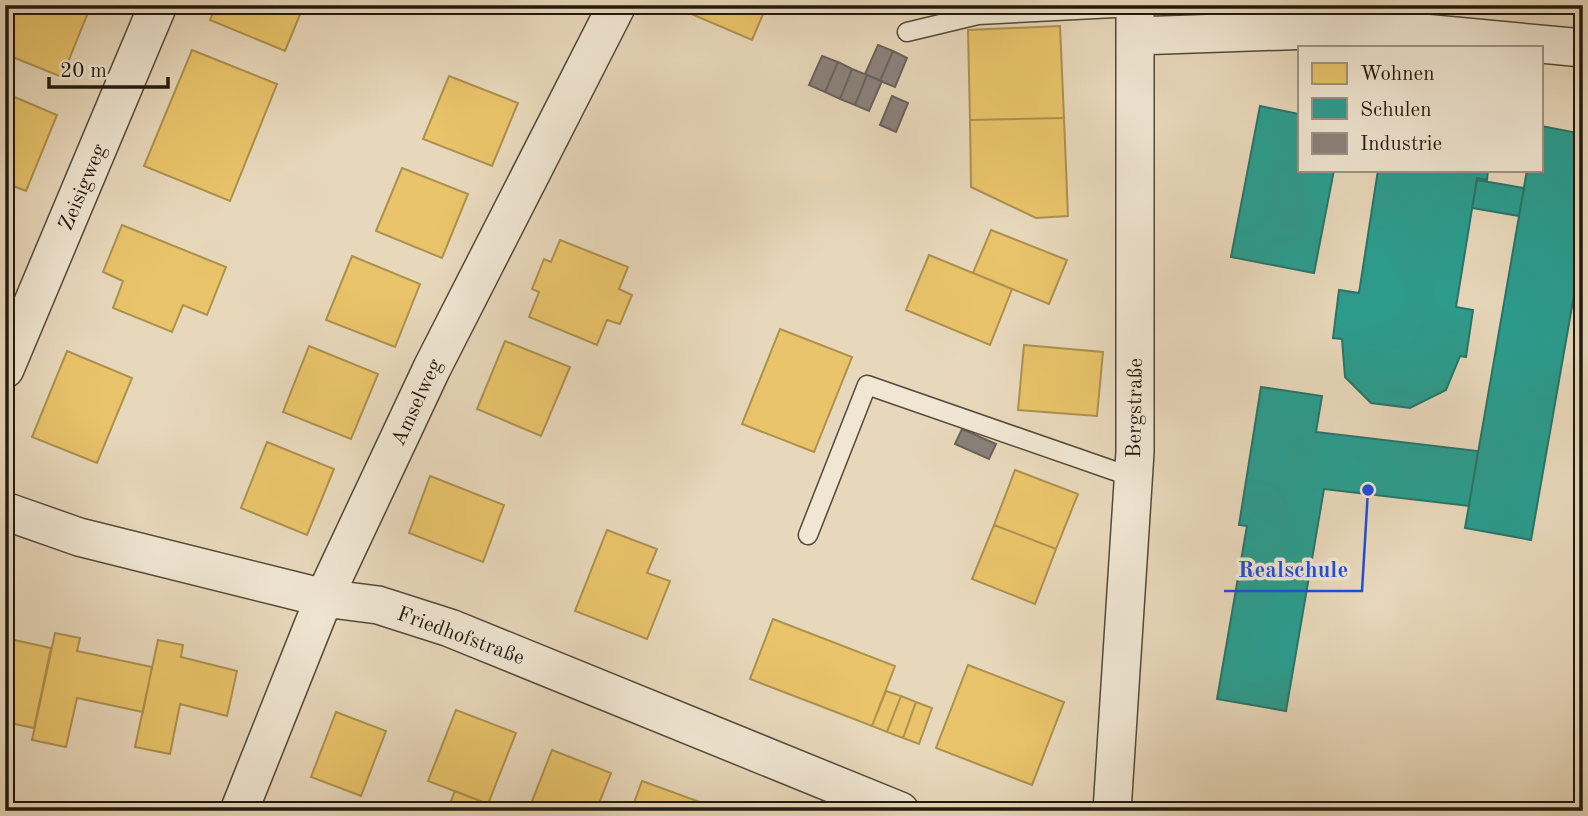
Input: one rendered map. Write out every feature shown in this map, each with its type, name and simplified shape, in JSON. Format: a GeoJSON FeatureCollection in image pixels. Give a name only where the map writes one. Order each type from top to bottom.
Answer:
{"type":"FeatureCollection","features":[{"type":"Feature","properties":{"kind":"street","name":"Zeisigweg"},"geometry":{"type":"LineString","coordinates":[[5,369],[159,5]]}},
{"type":"Feature","properties":{"kind":"street","name":"Amselweg"},"geometry":{"type":"LineString","coordinates":[[240,811],[324,598],[432,368],[617,5]]}},
{"type":"Feature","properties":{"kind":"street"},"geometry":{"type":"LineString","coordinates":[[1135,16],[1369,28],[1583,48]]}},
{"type":"Feature","properties":{"kind":"street","name":"Bergstraße"},"geometry":{"type":"LineString","coordinates":[[1111,811],[1135,452],[1135,16]]}},
{"type":"Feature","properties":{"kind":"street","name":"Friedhofstraße"},"geometry":{"type":"LineString","coordinates":[[5,511],[79,537],[324,598],[378,604],[450,628],[900,811]]}},
{"type":"Feature","properties":{"kind":"lane"},"geometry":{"type":"LineString","coordinates":[[907,32],[978,15],[1135,16]]}},
{"type":"Feature","properties":{"kind":"lane"},"geometry":{"type":"LineString","coordinates":[[808,536],[867,385],[1132,477]]}},
{"type":"Feature","properties":{"kind":"building: Wohnen"},"geometry":{"type":"Polygon","coordinates":[[[5,5],[76,5],[89,10],[62,77],[5,54],[5,5]]]}},
{"type":"Feature","properties":{"kind":"building: Wohnen"},"geometry":{"type":"Polygon","coordinates":[[[216,5],[304,5],[285,51],[210,20],[216,5]]]}},
{"type":"Feature","properties":{"kind":"building: Wohnen"},"geometry":{"type":"Polygon","coordinates":[[[684,5],[767,5],[752,40],[682,10],[684,5]]]}},
{"type":"Feature","properties":{"kind":"building: Wohnen"},"geometry":{"type":"Polygon","coordinates":[[[1060,26],[1064,118],[970,120],[968,30],[1060,26]]]}},
{"type":"Feature","properties":{"kind":"building: Wohnen"},"geometry":{"type":"Polygon","coordinates":[[[192,50],[277,84],[230,201],[144,166],[192,50]]]}},
{"type":"Feature","properties":{"kind":"building: Wohnen"},"geometry":{"type":"Polygon","coordinates":[[[449,76],[518,103],[492,166],[423,139],[449,76]]]}},
{"type":"Feature","properties":{"kind":"building: Wohnen"},"geometry":{"type":"Polygon","coordinates":[[[5,93],[57,115],[26,191],[5,183],[5,93]]]}},
{"type":"Feature","properties":{"kind":"building: Wohnen"},"geometry":{"type":"Polygon","coordinates":[[[1064,118],[1068,216],[1036,218],[971,187],[970,120],[1064,118]]]}},
{"type":"Feature","properties":{"kind":"building: Wohnen"},"geometry":{"type":"Polygon","coordinates":[[[402,168],[468,194],[442,258],[376,231],[402,168]]]}},
{"type":"Feature","properties":{"kind":"building: Wohnen"},"geometry":{"type":"Polygon","coordinates":[[[122,225],[226,267],[207,315],[183,305],[172,332],[113,308],[123,281],[103,272],[122,225]]]}},
{"type":"Feature","properties":{"kind":"building: Wohnen"},"geometry":{"type":"Polygon","coordinates":[[[991,230],[1067,260],[1049,304],[973,273],[991,230]]]}},
{"type":"Feature","properties":{"kind":"building: Wohnen"},"geometry":{"type":"Polygon","coordinates":[[[560,240],[628,267],[619,289],[632,295],[620,324],[607,320],[597,345],[529,317],[539,292],[532,289],[544,259],[551,262],[560,240]]]}},
{"type":"Feature","properties":{"kind":"building: Wohnen"},"geometry":{"type":"Polygon","coordinates":[[[929,255],[1012,289],[990,345],[906,310],[929,255]]]}},
{"type":"Feature","properties":{"kind":"building: Wohnen"},"geometry":{"type":"Polygon","coordinates":[[[352,256],[420,284],[395,347],[326,320],[352,256]]]}},
{"type":"Feature","properties":{"kind":"building: Wohnen"},"geometry":{"type":"Polygon","coordinates":[[[780,329],[852,357],[814,452],[742,424],[780,329]]]}},
{"type":"Feature","properties":{"kind":"building: Wohnen"},"geometry":{"type":"Polygon","coordinates":[[[505,341],[570,367],[541,436],[477,409],[505,341]]]}},
{"type":"Feature","properties":{"kind":"building: Wohnen"},"geometry":{"type":"Polygon","coordinates":[[[1024,345],[1103,352],[1097,416],[1018,410],[1024,345]]]}},
{"type":"Feature","properties":{"kind":"building: Wohnen"},"geometry":{"type":"Polygon","coordinates":[[[309,346],[378,374],[351,439],[283,412],[309,346]]]}},
{"type":"Feature","properties":{"kind":"building: Wohnen"},"geometry":{"type":"Polygon","coordinates":[[[67,351],[132,378],[97,463],[32,437],[67,351]]]}},
{"type":"Feature","properties":{"kind":"building: Wohnen"},"geometry":{"type":"Polygon","coordinates":[[[267,442],[334,469],[307,535],[241,508],[267,442]]]}},
{"type":"Feature","properties":{"kind":"building: Wohnen"},"geometry":{"type":"Polygon","coordinates":[[[1015,470],[1078,494],[1056,549],[994,525],[1015,470]]]}},
{"type":"Feature","properties":{"kind":"building: Wohnen"},"geometry":{"type":"Polygon","coordinates":[[[430,476],[504,505],[483,562],[409,533],[430,476]]]}},
{"type":"Feature","properties":{"kind":"building: Wohnen"},"geometry":{"type":"Polygon","coordinates":[[[994,525],[1056,549],[1035,604],[972,579],[994,525]]]}},
{"type":"Feature","properties":{"kind":"building: Wohnen"},"geometry":{"type":"Polygon","coordinates":[[[607,530],[657,549],[647,573],[670,581],[647,639],[575,611],[607,530]]]}},
{"type":"Feature","properties":{"kind":"building: Wohnen"},"geometry":{"type":"Polygon","coordinates":[[[773,619],[895,666],[872,726],[750,679],[773,619]]]}},
{"type":"Feature","properties":{"kind":"building: Wohnen"},"geometry":{"type":"Polygon","coordinates":[[[55,633],[80,638],[77,651],[152,667],[143,712],[77,698],[66,747],[32,740],[55,633]]]}},
{"type":"Feature","properties":{"kind":"building: Wohnen"},"geometry":{"type":"Polygon","coordinates":[[[5,638],[51,648],[34,728],[5,722],[5,638]]]}},
{"type":"Feature","properties":{"kind":"building: Wohnen"},"geometry":{"type":"Polygon","coordinates":[[[158,640],[183,645],[181,657],[237,671],[227,716],[180,704],[170,754],[135,747],[158,640]]]}},
{"type":"Feature","properties":{"kind":"building: Wohnen"},"geometry":{"type":"Polygon","coordinates":[[[968,665],[1064,702],[1032,785],[936,748],[968,665]]]}},
{"type":"Feature","properties":{"kind":"building: Wohnen"},"geometry":{"type":"Polygon","coordinates":[[[886,691],[901,696],[887,732],[872,726],[886,691]]]}},
{"type":"Feature","properties":{"kind":"building: Wohnen"},"geometry":{"type":"Polygon","coordinates":[[[901,696],[916,702],[903,738],[887,732],[901,696]]]}},
{"type":"Feature","properties":{"kind":"building: Wohnen"},"geometry":{"type":"Polygon","coordinates":[[[916,702],[932,708],[919,744],[903,738],[916,702]]]}},
{"type":"Feature","properties":{"kind":"building: Wohnen"},"geometry":{"type":"Polygon","coordinates":[[[456,710],[516,733],[488,804],[428,781],[456,710]]]}},
{"type":"Feature","properties":{"kind":"building: Wohnen"},"geometry":{"type":"Polygon","coordinates":[[[336,712],[386,731],[361,796],[311,777],[336,712]]]}},
{"type":"Feature","properties":{"kind":"building: Wohnen"},"geometry":{"type":"Polygon","coordinates":[[[552,750],[611,773],[596,811],[529,809],[552,750]]]}},
{"type":"Feature","properties":{"kind":"building: Wohnen"},"geometry":{"type":"Polygon","coordinates":[[[642,781],[700,802],[697,811],[631,811],[642,781]]]}},
{"type":"Feature","properties":{"kind":"building: Wohnen"},"geometry":{"type":"Polygon","coordinates":[[[455,791],[488,804],[504,811],[447,811],[455,791]]]}},
{"type":"Feature","properties":{"kind":"building: Schulen"},"geometry":{"type":"Polygon","coordinates":[[[1260,106],[1298,114],[1298,172],[1334,172],[1314,273],[1231,257],[1260,106]]]}},
{"type":"Feature","properties":{"kind":"building: Schulen"},"geometry":{"type":"Polygon","coordinates":[[[1542,126],[1583,134],[1583,244],[1531,540],[1465,528],[1527,172],[1542,172],[1542,126]]]}},
{"type":"Feature","properties":{"kind":"building: Schulen"},"geometry":{"type":"Polygon","coordinates":[[[1378,172],[1488,172],[1487,180],[1477,178],[1456,307],[1473,310],[1466,357],[1460,356],[1446,390],[1410,408],[1371,403],[1345,377],[1342,339],[1333,338],[1339,290],[1359,293],[1378,172]]]}},
{"type":"Feature","properties":{"kind":"building: Schulen"},"geometry":{"type":"Polygon","coordinates":[[[1477,180],[1524,188],[1519,216],[1472,208],[1477,180]]]}},
{"type":"Feature","properties":{"kind":"building: Schulen"},"geometry":{"type":"Polygon","coordinates":[[[1261,387],[1322,396],[1316,432],[1478,451],[1469,506],[1324,489],[1286,711],[1217,699],[1247,526],[1239,525],[1261,387]]]}},
{"type":"Feature","properties":{"kind":"building: Industrie"},"geometry":{"type":"Polygon","coordinates":[[[888,5],[913,5],[909,14],[888,5]]]}},
{"type":"Feature","properties":{"kind":"building: Industrie"},"geometry":{"type":"Polygon","coordinates":[[[878,45],[893,51],[880,81],[865,74],[878,45]]]}},
{"type":"Feature","properties":{"kind":"building: Industrie"},"geometry":{"type":"Polygon","coordinates":[[[893,51],[907,58],[895,87],[880,81],[893,51]]]}},
{"type":"Feature","properties":{"kind":"building: Industrie"},"geometry":{"type":"Polygon","coordinates":[[[822,56],[838,62],[825,92],[809,85],[822,56]]]}},
{"type":"Feature","properties":{"kind":"building: Industrie"},"geometry":{"type":"Polygon","coordinates":[[[838,62],[852,69],[840,99],[825,92],[838,62]]]}},
{"type":"Feature","properties":{"kind":"building: Industrie"},"geometry":{"type":"Polygon","coordinates":[[[852,69],[867,75],[855,105],[840,99],[852,69]]]}},
{"type":"Feature","properties":{"kind":"building: Industrie"},"geometry":{"type":"Polygon","coordinates":[[[867,75],[882,81],[869,111],[855,105],[867,75]]]}},
{"type":"Feature","properties":{"kind":"building: Industrie"},"geometry":{"type":"Polygon","coordinates":[[[892,96],[908,103],[896,132],[880,125],[892,96]]]}},
{"type":"Feature","properties":{"kind":"building: Industrie"},"geometry":{"type":"Polygon","coordinates":[[[962,429],[996,444],[989,459],[955,444],[962,429]]]}},
{"type":"Feature","properties":{"kind":"place","name":"Realschule"},"geometry":{"type":"Point","coordinates":[1368,490]}}]}
